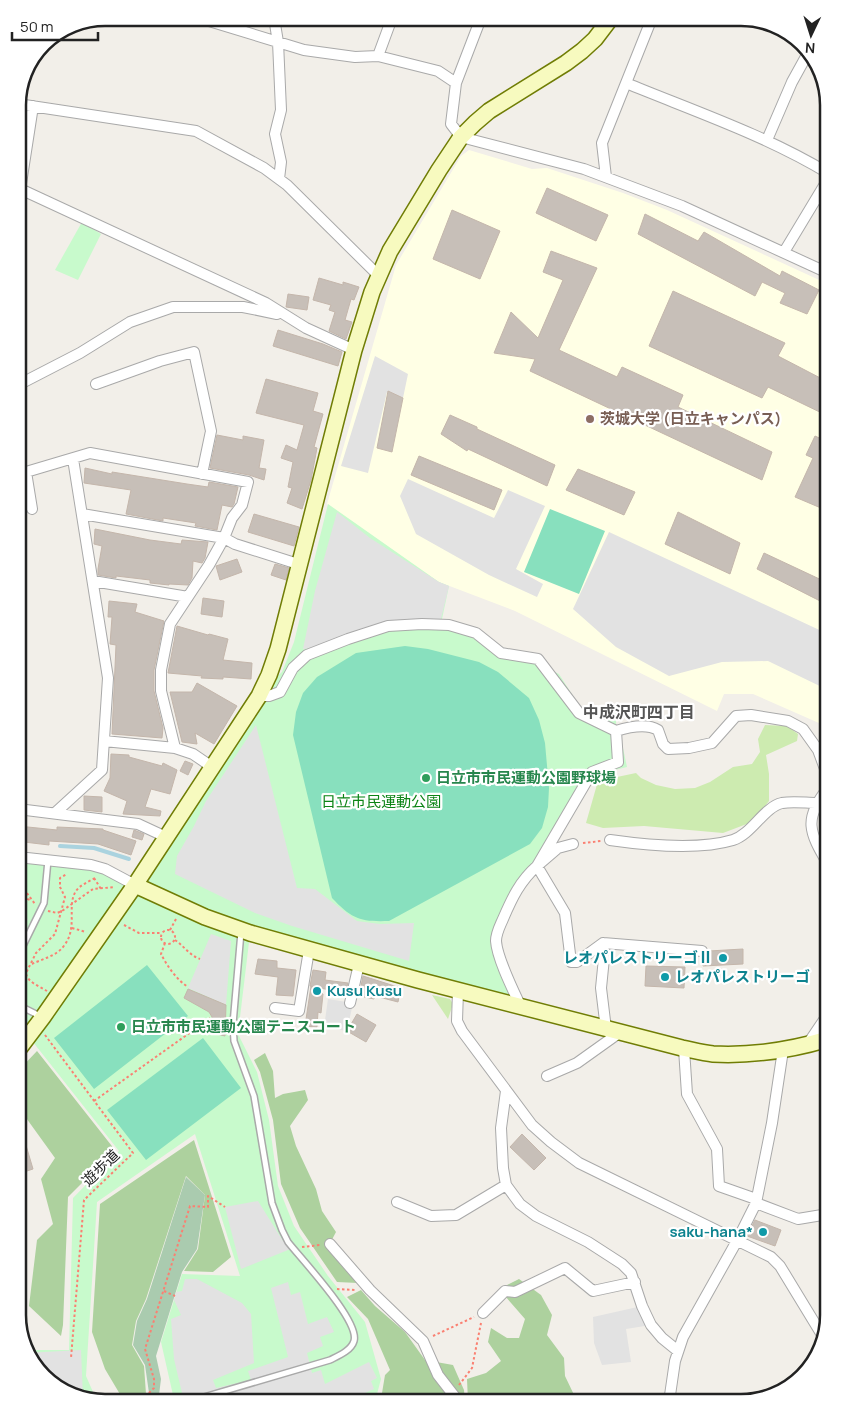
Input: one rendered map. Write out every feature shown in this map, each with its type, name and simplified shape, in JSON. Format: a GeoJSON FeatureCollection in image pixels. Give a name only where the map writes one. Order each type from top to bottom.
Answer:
{"type":"FeatureCollection","features":[{"type":"Feature","properties":{"kind":"street"},"geometry":{"type":"LineString","coordinates":[[225,26],[304,50],[355,57],[378,56],[438,71],[456,83]]}},
{"type":"Feature","properties":{"kind":"street"},"geometry":{"type":"LineString","coordinates":[[275,26],[278,42],[281,110],[275,134],[281,162],[279,179]]}},
{"type":"Feature","properties":{"kind":"street"},"geometry":{"type":"LineString","coordinates":[[378,56],[389,26]]}},
{"type":"Feature","properties":{"kind":"street"},"geometry":{"type":"LineString","coordinates":[[478,26],[456,83],[451,124],[461,137],[584,169],[606,177],[682,206],[820,269]]}},
{"type":"Feature","properties":{"kind":"street"},"geometry":{"type":"LineString","coordinates":[[26,1037],[40,1021],[135,885],[259,696],[276,656],[354,350],[378,275],[412,214],[461,137],[475,123],[489,111],[566,63],[595,39],[605,26]]}},
{"type":"Feature","properties":{"kind":"street"},"geometry":{"type":"LineString","coordinates":[[606,177],[602,142],[649,26]]}},
{"type":"Feature","properties":{"kind":"street"},"geometry":{"type":"LineString","coordinates":[[767,140],[792,82],[804,60]]}},
{"type":"Feature","properties":{"kind":"street"},"geometry":{"type":"LineString","coordinates":[[626,83],[767,140],[799,155],[820,168]]}},
{"type":"Feature","properties":{"kind":"street"},"geometry":{"type":"LineString","coordinates":[[26,105],[196,131],[264,168],[287,185],[378,275]]}},
{"type":"Feature","properties":{"kind":"street"},"geometry":{"type":"LineString","coordinates":[[26,148],[33,106]]}},
{"type":"Feature","properties":{"kind":"street"},"geometry":{"type":"LineString","coordinates":[[784,252],[820,193]]}},
{"type":"Feature","properties":{"kind":"street"},"geometry":{"type":"LineString","coordinates":[[26,194],[266,303],[306,328],[354,350]]}},
{"type":"Feature","properties":{"kind":"street"},"geometry":{"type":"LineString","coordinates":[[26,381],[80,353],[130,322],[173,307],[243,307],[289,317]]}},
{"type":"Feature","properties":{"kind":"street"},"geometry":{"type":"LineString","coordinates":[[96,384],[160,361],[194,352],[211,431],[202,474]]}},
{"type":"Feature","properties":{"kind":"street"},"geometry":{"type":"LineString","coordinates":[[32,508],[26,472],[90,454],[248,482],[242,505],[232,518],[224,538],[209,565],[170,624],[161,670],[161,691],[175,748]]}},
{"type":"Feature","properties":{"kind":"street"},"geometry":{"type":"LineString","coordinates":[[55,813],[102,770],[108,678],[73,459]]}},
{"type":"Feature","properties":{"kind":"street"},"geometry":{"type":"LineString","coordinates":[[82,514],[224,538],[235,544],[298,564]]}},
{"type":"Feature","properties":{"kind":"street"},"geometry":{"type":"LineString","coordinates":[[93,581],[188,597]]}},
{"type":"Feature","properties":{"kind":"street"},"geometry":{"type":"LineString","coordinates":[[259,696],[269,696],[280,692],[293,668],[307,655],[348,638],[388,626],[449,625],[476,633],[501,652],[538,659],[579,713],[616,731],[651,726],[658,730],[663,744],[668,749],[689,748],[712,743],[736,716],[751,715],[788,721],[803,728],[820,755]]}},
{"type":"Feature","properties":{"kind":"street"},"geometry":{"type":"LineString","coordinates":[[537,866],[592,772],[618,762],[616,731]]}},
{"type":"Feature","properties":{"kind":"street"},"geometry":{"type":"LineString","coordinates":[[104,741],[175,748],[193,754],[212,767]]}},
{"type":"Feature","properties":{"kind":"street"},"geometry":{"type":"LineString","coordinates":[[820,799],[811,818],[812,831],[820,851]]}},
{"type":"Feature","properties":{"kind":"street"},"geometry":{"type":"LineString","coordinates":[[610,840],[642,844],[709,845],[735,839],[752,828],[774,807],[782,803],[817,803]]}},
{"type":"Feature","properties":{"kind":"street"},"geometry":{"type":"LineString","coordinates":[[26,810],[138,824],[166,837]]}},
{"type":"Feature","properties":{"kind":"street"},"geometry":{"type":"LineString","coordinates":[[521,1007],[504,967],[496,943],[496,935],[513,895],[526,876],[558,848],[573,844]]}},
{"type":"Feature","properties":{"kind":"street"},"geometry":{"type":"LineString","coordinates":[[26,858],[90,865],[105,869],[205,917],[241,930],[458,991],[684,1049],[712,1054],[748,1054],[783,1050],[820,1041]]}},
{"type":"Feature","properties":{"kind":"street"},"geometry":{"type":"LineString","coordinates":[[537,866],[565,913],[571,962],[577,962],[603,943],[702,951]]}},
{"type":"Feature","properties":{"kind":"street"},"geometry":{"type":"LineString","coordinates":[[603,943],[604,958],[600,988],[613,1031]]}},
{"type":"Feature","properties":{"kind":"street"},"geometry":{"type":"LineString","coordinates":[[275,1008],[299,1011],[309,950]]}},
{"type":"Feature","properties":{"kind":"street"},"geometry":{"type":"LineString","coordinates":[[350,1003],[359,964]]}},
{"type":"Feature","properties":{"kind":"street"},"geometry":{"type":"LineString","coordinates":[[458,991],[457,1021],[462,1031],[532,1125],[550,1142],[579,1163],[771,1257],[780,1266],[818,1328]]}},
{"type":"Feature","properties":{"kind":"street"},"geometry":{"type":"LineString","coordinates":[[807,1045],[820,1026]]}},
{"type":"Feature","properties":{"kind":"street"},"geometry":{"type":"LineString","coordinates":[[548,1076],[577,1062],[613,1031]]}},
{"type":"Feature","properties":{"kind":"street"},"geometry":{"type":"LineString","coordinates":[[684,1049],[688,1094],[717,1149],[719,1186],[798,1220],[820,1216]]}},
{"type":"Feature","properties":{"kind":"street"},"geometry":{"type":"LineString","coordinates":[[670,1394],[675,1361],[683,1337],[738,1240],[756,1201],[772,1123],[783,1050]]}},
{"type":"Feature","properties":{"kind":"street"},"geometry":{"type":"LineString","coordinates":[[506,1091],[502,1128],[503,1168],[506,1185],[520,1204],[536,1216],[588,1242],[622,1264],[631,1273],[642,1306],[651,1325],[662,1338],[678,1351]]}},
{"type":"Feature","properties":{"kind":"street"},"geometry":{"type":"LineString","coordinates":[[397,1202],[431,1216],[456,1215],[506,1185]]}},
{"type":"Feature","properties":{"kind":"street"},"geometry":{"type":"LineString","coordinates":[[330,1244],[370,1290],[423,1341],[438,1374],[453,1394]]}},
{"type":"Feature","properties":{"kind":"street"},"geometry":{"type":"LineString","coordinates":[[483,1313],[505,1291],[515,1292],[566,1268],[593,1291],[635,1282]]}},
{"type":"Feature","properties":{"kind":"lane"},"geometry":{"type":"LineString","coordinates":[[26,938],[44,903],[48,860]]}},
{"type":"Feature","properties":{"kind":"lane"},"geometry":{"type":"LineString","coordinates":[[207,1394],[330,1360],[349,1349],[354,1341],[353,1329],[343,1310],[293,1248],[282,1230],[272,1204],[254,1096],[234,1041],[233,1024],[241,930]]}},
{"type":"Feature","properties":{"kind":"lane"},"geometry":{"type":"LineString","coordinates":[[26,1011],[40,1021]]}},
{"type":"Feature","properties":{"kind":"path"},"geometry":{"type":"LineString","coordinates":[[573,844],[610,840]]}},
{"type":"Feature","properties":{"kind":"path"},"geometry":{"type":"LineString","coordinates":[[57,997],[27,978],[26,973],[40,948],[55,934],[65,897],[59,882],[60,878],[69,873]]}},
{"type":"Feature","properties":{"kind":"path"},"geometry":{"type":"LineString","coordinates":[[89,875],[95,878],[101,889]]}},
{"type":"Feature","properties":{"kind":"path"},"geometry":{"type":"LineString","coordinates":[[32,964],[54,954],[63,947],[72,928],[72,898],[77,889],[95,878]]}},
{"type":"Feature","properties":{"kind":"path"},"geometry":{"type":"LineString","coordinates":[[26,898],[52,912],[61,912],[93,889],[135,885]]}},
{"type":"Feature","properties":{"kind":"path"},"geometry":{"type":"LineString","coordinates":[[26,894],[30,900]]}},
{"type":"Feature","properties":{"kind":"path"},"geometry":{"type":"LineString","coordinates":[[112,918],[139,933],[162,933],[168,929],[175,935],[175,940]]}},
{"type":"Feature","properties":{"kind":"path"},"geometry":{"type":"LineString","coordinates":[[162,933],[161,938],[164,944],[160,954],[164,962],[183,984],[188,987]]}},
{"type":"Feature","properties":{"kind":"path"},"geometry":{"type":"LineString","coordinates":[[164,944],[172,943],[175,940]]}},
{"type":"Feature","properties":{"kind":"path"},"geometry":{"type":"LineString","coordinates":[[175,940],[181,943],[189,953],[200,959]]}},
{"type":"Feature","properties":{"kind":"path"},"geometry":{"type":"LineString","coordinates":[[94,1101],[212,1017]]}},
{"type":"Feature","properties":{"kind":"path","name":"遊歩道"},"geometry":{"type":"LineString","coordinates":[[40,1021],[132,1153],[84,1200],[71,1358]]}},
{"type":"Feature","properties":{"kind":"path"},"geometry":{"type":"LineString","coordinates":[[150,1394],[154,1388],[154,1379],[145,1349],[190,1206],[208,1208],[208,1196],[226,1206]]}},
{"type":"Feature","properties":{"kind":"path"},"geometry":{"type":"LineString","coordinates":[[293,1248],[330,1244]]}},
{"type":"Feature","properties":{"kind":"path"},"geometry":{"type":"LineString","coordinates":[[326,1289],[370,1290]]}},
{"type":"Feature","properties":{"kind":"path"},"geometry":{"type":"LineString","coordinates":[[164,1290],[175,1296]]}},
{"type":"Feature","properties":{"kind":"path"},"geometry":{"type":"LineString","coordinates":[[423,1341],[483,1313]]}},
{"type":"Feature","properties":{"kind":"path"},"geometry":{"type":"LineString","coordinates":[[458,1394],[472,1368],[483,1313]]}},
{"type":"Feature","properties":{"kind":"shaded area","name":"茨城大学 (日立キャンパス)"},"geometry":{"type":"Polygon","coordinates":[[[469,150],[532,169],[547,168],[623,193],[667,210],[820,280],[820,723],[753,694],[724,694],[717,711],[515,611],[439,582],[370,538],[327,504],[396,265],[461,156],[469,150]]]}},
{"type":"Feature","properties":{"kind":"shaded area"},"geometry":{"type":"Polygon","coordinates":[[[375,356],[408,374],[403,398],[387,392],[368,473],[341,466],[375,356]]]}},
{"type":"Feature","properties":{"kind":"shaded area"},"geometry":{"type":"Polygon","coordinates":[[[408,479],[494,518],[508,490],[545,506],[516,569],[543,584],[537,597],[489,575],[416,534],[400,496],[408,479]]]}},
{"type":"Feature","properties":{"kind":"shaded area"},"geometry":{"type":"Polygon","coordinates":[[[337,512],[370,538],[439,582],[449,586],[441,619],[390,622],[352,632],[316,648],[303,649],[315,591],[337,512]]]}},
{"type":"Feature","properties":{"kind":"shaded area"},"geometry":{"type":"Polygon","coordinates":[[[609,532],[820,630],[820,686],[768,661],[722,662],[669,676],[616,647],[573,609],[609,532]]]}},
{"type":"Feature","properties":{"kind":"shaded area"},"geometry":{"type":"Polygon","coordinates":[[[256,725],[297,888],[315,889],[357,921],[380,924],[414,923],[409,961],[255,913],[175,874],[177,856],[206,801],[256,725]]]}},
{"type":"Feature","properties":{"kind":"shaded area"},"geometry":{"type":"Polygon","coordinates":[[[211,934],[231,941],[226,1005],[188,988],[211,934]]]}},
{"type":"Feature","properties":{"kind":"shaded area"},"geometry":{"type":"Polygon","coordinates":[[[328,999],[353,1003],[347,1031],[324,1027],[328,999]]]}},
{"type":"Feature","properties":{"kind":"shaded area"},"geometry":{"type":"Polygon","coordinates":[[[186,1177],[205,1195],[197,1249],[182,1272],[156,1356],[161,1379],[159,1394],[149,1393],[145,1365],[133,1345],[137,1321],[147,1299],[186,1177]]]}},
{"type":"Feature","properties":{"kind":"shaded area"},"geometry":{"type":"Polygon","coordinates":[[[258,1201],[283,1241],[287,1239],[293,1248],[241,1269],[225,1207],[258,1201]]]}},
{"type":"Feature","properties":{"kind":"shaded area"},"geometry":{"type":"Polygon","coordinates":[[[185,1279],[197,1279],[242,1303],[251,1314],[254,1363],[213,1380],[216,1388],[251,1380],[248,1371],[288,1357],[271,1288],[288,1282],[291,1295],[300,1292],[308,1324],[327,1317],[334,1332],[320,1337],[323,1346],[307,1353],[312,1373],[321,1370],[325,1384],[369,1362],[377,1378],[371,1381],[374,1389],[363,1394],[183,1394],[174,1359],[171,1319],[181,1315],[174,1300],[176,1292],[182,1291],[185,1279]]]}},
{"type":"Feature","properties":{"kind":"shaded area"},"geometry":{"type":"Polygon","coordinates":[[[642,1306],[651,1325],[626,1329],[631,1362],[602,1365],[594,1343],[593,1317],[642,1306]]]}},
{"type":"Feature","properties":{"kind":"shaded area"},"geometry":{"type":"Polygon","coordinates":[[[81,1350],[83,1391],[71,1386],[53,1374],[36,1352],[81,1350]]]}},
{"type":"Feature","properties":{"kind":"green space"},"geometry":{"type":"Polygon","coordinates":[[[82,222],[101,234],[78,280],[55,270],[82,222]]]}},
{"type":"Feature","properties":{"kind":"green space","name":"日立市民運動公園"},"geometry":{"type":"Polygon","coordinates":[[[328,504],[439,582],[449,586],[442,619],[448,627],[520,655],[559,674],[585,715],[616,713],[616,731],[620,734],[627,767],[594,775],[520,886],[496,943],[517,1006],[250,934],[238,1034],[257,1072],[269,1120],[278,1186],[294,1226],[328,1276],[365,1322],[381,1379],[377,1394],[173,1394],[161,1342],[182,1274],[240,1276],[195,1134],[97,1202],[86,1376],[93,1393],[80,1390],[53,1374],[35,1350],[69,1350],[73,1198],[119,1151],[29,1037],[26,1041],[26,858],[91,865],[135,885],[264,688],[282,672],[294,642],[328,504]]]}},
{"type":"Feature","properties":{"kind":"green space"},"geometry":{"type":"Polygon","coordinates":[[[550,509],[605,531],[579,594],[524,572],[550,509]]]}},
{"type":"Feature","properties":{"kind":"green space","name":"日立市市民運動公園野球場"},"geometry":{"type":"Polygon","coordinates":[[[405,646],[428,649],[479,662],[498,672],[529,698],[539,720],[545,743],[549,788],[548,807],[542,828],[530,844],[389,921],[363,920],[345,911],[332,898],[293,735],[296,712],[303,693],[317,677],[356,653],[405,646]]]}},
{"type":"Feature","properties":{"kind":"green space"},"geometry":{"type":"Polygon","coordinates":[[[765,725],[787,726],[798,734],[797,741],[766,755],[769,774],[769,801],[752,822],[723,833],[644,826],[603,828],[586,823],[598,781],[636,773],[641,778],[656,785],[675,789],[695,788],[710,782],[733,767],[752,764],[760,752],[758,739],[765,725]]]}},
{"type":"Feature","properties":{"kind":"green space","name":"日立市市民運動公園テニスコート"},"geometry":{"type":"Polygon","coordinates":[[[147,965],[188,1016],[94,1089],[54,1038],[147,965]]]}},
{"type":"Feature","properties":{"kind":"green space"},"geometry":{"type":"Polygon","coordinates":[[[432,995],[450,999],[453,1004],[448,1019],[432,995]]]}},
{"type":"Feature","properties":{"kind":"green space","name":"日立市市民運動公園テニスコート"},"geometry":{"type":"Polygon","coordinates":[[[203,1038],[241,1088],[146,1160],[107,1110],[203,1038]]]}},
{"type":"Feature","properties":{"kind":"green space"},"geometry":{"type":"Polygon","coordinates":[[[37,1051],[115,1150],[68,1197],[61,1336],[29,1306],[37,1240],[53,1224],[41,1179],[55,1158],[26,1118],[26,1063],[37,1051]]]}},
{"type":"Feature","properties":{"kind":"green space"},"geometry":{"type":"Polygon","coordinates":[[[265,1053],[273,1071],[275,1098],[283,1094],[305,1090],[308,1100],[290,1126],[296,1146],[316,1189],[322,1211],[336,1232],[327,1249],[358,1283],[337,1282],[300,1228],[281,1184],[273,1120],[260,1072],[254,1060],[265,1053]]]}},
{"type":"Feature","properties":{"kind":"green space"},"geometry":{"type":"Polygon","coordinates":[[[194,1140],[231,1257],[213,1272],[184,1271],[198,1249],[205,1195],[186,1176],[146,1299],[136,1321],[132,1345],[144,1366],[146,1394],[120,1394],[105,1369],[92,1332],[100,1204],[194,1140]]]}},
{"type":"Feature","properties":{"kind":"green space"},"geometry":{"type":"Polygon","coordinates":[[[519,1279],[541,1295],[552,1315],[547,1335],[564,1358],[565,1376],[574,1394],[468,1394],[467,1379],[486,1373],[501,1361],[488,1342],[491,1328],[507,1338],[519,1338],[525,1319],[499,1289],[519,1279]]]}},
{"type":"Feature","properties":{"kind":"green space"},"geometry":{"type":"Polygon","coordinates":[[[361,1290],[375,1306],[405,1332],[425,1360],[453,1365],[464,1394],[382,1394],[385,1375],[390,1370],[368,1319],[347,1297],[361,1290]]]}},
{"type":"Feature","properties":{"kind":"building"},"geometry":{"type":"Polygon","coordinates":[[[547,188],[608,215],[596,241],[536,213],[547,188]]]}},
{"type":"Feature","properties":{"kind":"building"},"geometry":{"type":"Polygon","coordinates":[[[452,210],[500,231],[480,279],[433,259],[452,210]]]}},
{"type":"Feature","properties":{"kind":"building"},"geometry":{"type":"Polygon","coordinates":[[[645,214],[698,241],[704,232],[780,276],[782,271],[819,290],[807,314],[780,303],[785,293],[762,282],[755,296],[638,234],[645,214]]]}},
{"type":"Feature","properties":{"kind":"building"},"geometry":{"type":"Polygon","coordinates":[[[551,251],[597,268],[559,350],[617,377],[622,367],[683,395],[678,407],[772,452],[762,480],[530,371],[535,359],[494,353],[511,312],[538,338],[563,280],[543,272],[551,251]]]}},
{"type":"Feature","properties":{"kind":"building"},"geometry":{"type":"Polygon","coordinates":[[[319,278],[343,285],[343,282],[359,287],[354,300],[351,299],[345,320],[352,322],[346,339],[329,331],[335,312],[329,310],[331,305],[313,300],[319,278]]]}},
{"type":"Feature","properties":{"kind":"building"},"geometry":{"type":"Polygon","coordinates":[[[673,291],[785,343],[778,356],[820,378],[820,412],[768,387],[762,398],[649,346],[673,291]]]}},
{"type":"Feature","properties":{"kind":"building"},"geometry":{"type":"Polygon","coordinates":[[[288,294],[309,297],[307,310],[286,307],[288,294]]]}},
{"type":"Feature","properties":{"kind":"building"},"geometry":{"type":"Polygon","coordinates":[[[278,330],[342,352],[338,366],[273,346],[278,330]]]}},
{"type":"Feature","properties":{"kind":"building"},"geometry":{"type":"Polygon","coordinates":[[[266,379],[318,393],[313,411],[323,414],[314,447],[317,448],[311,480],[302,509],[287,503],[292,488],[288,487],[293,462],[281,458],[286,445],[297,450],[304,425],[256,413],[266,379]]]}},
{"type":"Feature","properties":{"kind":"building"},"geometry":{"type":"Polygon","coordinates":[[[388,391],[403,398],[392,452],[377,448],[388,391]]]}},
{"type":"Feature","properties":{"kind":"building"},"geometry":{"type":"Polygon","coordinates":[[[450,415],[555,465],[547,486],[468,449],[467,451],[441,434],[450,415]]]}},
{"type":"Feature","properties":{"kind":"building"},"geometry":{"type":"Polygon","coordinates":[[[217,435],[243,440],[243,436],[264,440],[259,468],[266,469],[264,480],[249,475],[210,468],[217,435]]]}},
{"type":"Feature","properties":{"kind":"building"},"geometry":{"type":"Polygon","coordinates":[[[815,436],[820,438],[820,508],[795,497],[813,458],[806,455],[815,436]]]}},
{"type":"Feature","properties":{"kind":"building"},"geometry":{"type":"Polygon","coordinates":[[[419,456],[502,490],[494,510],[411,475],[419,456]]]}},
{"type":"Feature","properties":{"kind":"building"},"geometry":{"type":"Polygon","coordinates":[[[85,468],[112,474],[112,472],[208,487],[209,482],[238,487],[232,507],[222,505],[217,530],[195,526],[196,523],[163,518],[163,521],[126,514],[131,490],[84,483],[85,468]]]}},
{"type":"Feature","properties":{"kind":"building"},"geometry":{"type":"Polygon","coordinates":[[[578,469],[635,492],[624,515],[566,490],[578,469]]]}},
{"type":"Feature","properties":{"kind":"building"},"geometry":{"type":"Polygon","coordinates":[[[678,512],[740,543],[730,574],[665,544],[678,512]]]}},
{"type":"Feature","properties":{"kind":"building"},"geometry":{"type":"Polygon","coordinates":[[[254,514],[299,527],[294,546],[248,532],[254,514]]]}},
{"type":"Feature","properties":{"kind":"building"},"geometry":{"type":"Polygon","coordinates":[[[95,529],[181,544],[182,540],[208,542],[205,558],[202,563],[193,561],[192,578],[188,585],[150,583],[150,580],[98,575],[102,546],[94,544],[95,529]]]}},
{"type":"Feature","properties":{"kind":"building"},"geometry":{"type":"Polygon","coordinates":[[[764,553],[820,579],[820,601],[757,569],[764,553]]]}},
{"type":"Feature","properties":{"kind":"building"},"geometry":{"type":"Polygon","coordinates":[[[237,559],[242,572],[220,580],[216,566],[237,559]]]}},
{"type":"Feature","properties":{"kind":"building"},"geometry":{"type":"Polygon","coordinates":[[[275,564],[289,568],[286,580],[271,575],[275,564]]]}},
{"type":"Feature","properties":{"kind":"building"},"geometry":{"type":"Polygon","coordinates":[[[203,598],[224,601],[222,617],[201,614],[203,598]]]}},
{"type":"Feature","properties":{"kind":"building"},"geometry":{"type":"Polygon","coordinates":[[[109,601],[137,604],[135,612],[164,621],[154,670],[154,691],[163,728],[162,738],[112,734],[116,645],[110,644],[112,617],[108,617],[109,601]]]}},
{"type":"Feature","properties":{"kind":"building"},"geometry":{"type":"Polygon","coordinates":[[[177,626],[228,639],[223,660],[252,663],[251,679],[201,678],[202,676],[168,673],[177,626]]]}},
{"type":"Feature","properties":{"kind":"building"},"geometry":{"type":"Polygon","coordinates":[[[197,683],[237,706],[214,744],[195,733],[197,744],[182,742],[170,692],[192,692],[197,683]]]}},
{"type":"Feature","properties":{"kind":"building"},"geometry":{"type":"Polygon","coordinates":[[[111,754],[129,755],[129,757],[162,766],[163,763],[177,770],[170,794],[151,789],[145,807],[161,811],[160,816],[123,814],[127,801],[104,791],[110,778],[111,754]]]}},
{"type":"Feature","properties":{"kind":"building"},"geometry":{"type":"Polygon","coordinates":[[[185,761],[193,764],[188,775],[180,771],[185,761]]]}},
{"type":"Feature","properties":{"kind":"building"},"geometry":{"type":"Polygon","coordinates":[[[84,796],[102,797],[102,812],[84,810],[84,796]]]}},
{"type":"Feature","properties":{"kind":"building"},"geometry":{"type":"Polygon","coordinates":[[[26,827],[57,830],[57,827],[103,829],[136,841],[131,855],[98,844],[49,841],[49,845],[26,842],[26,827]]]}},
{"type":"Feature","properties":{"kind":"building"},"geometry":{"type":"Polygon","coordinates":[[[134,830],[144,834],[142,840],[132,837],[134,830]]]}},
{"type":"Feature","properties":{"kind":"building","name":"レオパレストリーゴⅡ"},"geometry":{"type":"Polygon","coordinates":[[[743,949],[743,964],[703,966],[702,958],[709,951],[743,949]]]}},
{"type":"Feature","properties":{"kind":"building"},"geometry":{"type":"Polygon","coordinates":[[[258,959],[277,961],[277,968],[296,970],[293,996],[276,995],[278,977],[255,974],[258,959]]]}},
{"type":"Feature","properties":{"kind":"building","name":"レオパレストリーゴ"},"geometry":{"type":"Polygon","coordinates":[[[646,966],[685,967],[684,988],[645,986],[646,966]]]}},
{"type":"Feature","properties":{"kind":"building"},"geometry":{"type":"Polygon","coordinates":[[[313,970],[326,972],[325,980],[348,983],[345,993],[310,986],[313,970]]]}},
{"type":"Feature","properties":{"kind":"building"},"geometry":{"type":"Polygon","coordinates":[[[363,976],[401,988],[398,1002],[375,996],[374,999],[359,996],[363,976]]]}},
{"type":"Feature","properties":{"kind":"building"},"geometry":{"type":"Polygon","coordinates":[[[311,986],[323,994],[321,1013],[318,1012],[317,1027],[305,1026],[311,986]]]}},
{"type":"Feature","properties":{"kind":"building"},"geometry":{"type":"Polygon","coordinates":[[[188,989],[226,1005],[225,1036],[213,1033],[212,1017],[209,1012],[184,998],[188,989]]]}},
{"type":"Feature","properties":{"kind":"building"},"geometry":{"type":"Polygon","coordinates":[[[357,1014],[376,1025],[366,1042],[347,1031],[357,1014]]]}},
{"type":"Feature","properties":{"kind":"building"},"geometry":{"type":"Polygon","coordinates":[[[522,1134],[546,1158],[534,1170],[510,1147],[522,1134]]]}},
{"type":"Feature","properties":{"kind":"building"},"geometry":{"type":"Polygon","coordinates":[[[26,1145],[33,1169],[26,1171],[26,1145]]]}},
{"type":"Feature","properties":{"kind":"building","name":"saku-hana*"},"geometry":{"type":"Polygon","coordinates":[[[755,1220],[781,1230],[775,1246],[747,1236],[755,1220]]]}},
{"type":"Feature","properties":{"kind":"waterway"},"geometry":{"type":"LineString","coordinates":[[60,846],[94,848],[129,859]]}},
{"type":"Feature","properties":{"kind":"place","name":"茨城大学 (日立キャンパス)"},"geometry":{"type":"Point","coordinates":[590,419]}},
{"type":"Feature","properties":{"kind":"place","name":"日立市市民運動公園野球場"},"geometry":{"type":"Point","coordinates":[426,778]}},
{"type":"Feature","properties":{"kind":"place","name":"レオパレストリーゴⅡ"},"geometry":{"type":"Point","coordinates":[723,958]}},
{"type":"Feature","properties":{"kind":"place","name":"レオパレストリーゴ"},"geometry":{"type":"Point","coordinates":[665,977]}},
{"type":"Feature","properties":{"kind":"place","name":"Kusu Kusu"},"geometry":{"type":"Point","coordinates":[317,991]}},
{"type":"Feature","properties":{"kind":"place","name":"日立市市民運動公園テニスコート"},"geometry":{"type":"Point","coordinates":[121,1027]}},
{"type":"Feature","properties":{"kind":"place","name":"saku-hana*"},"geometry":{"type":"Point","coordinates":[763,1232]}},
{"type":"Feature","properties":{"kind":"district","name":"中成沢町四丁目"},"geometry":{"type":"Point","coordinates":[639,712]}}]}
